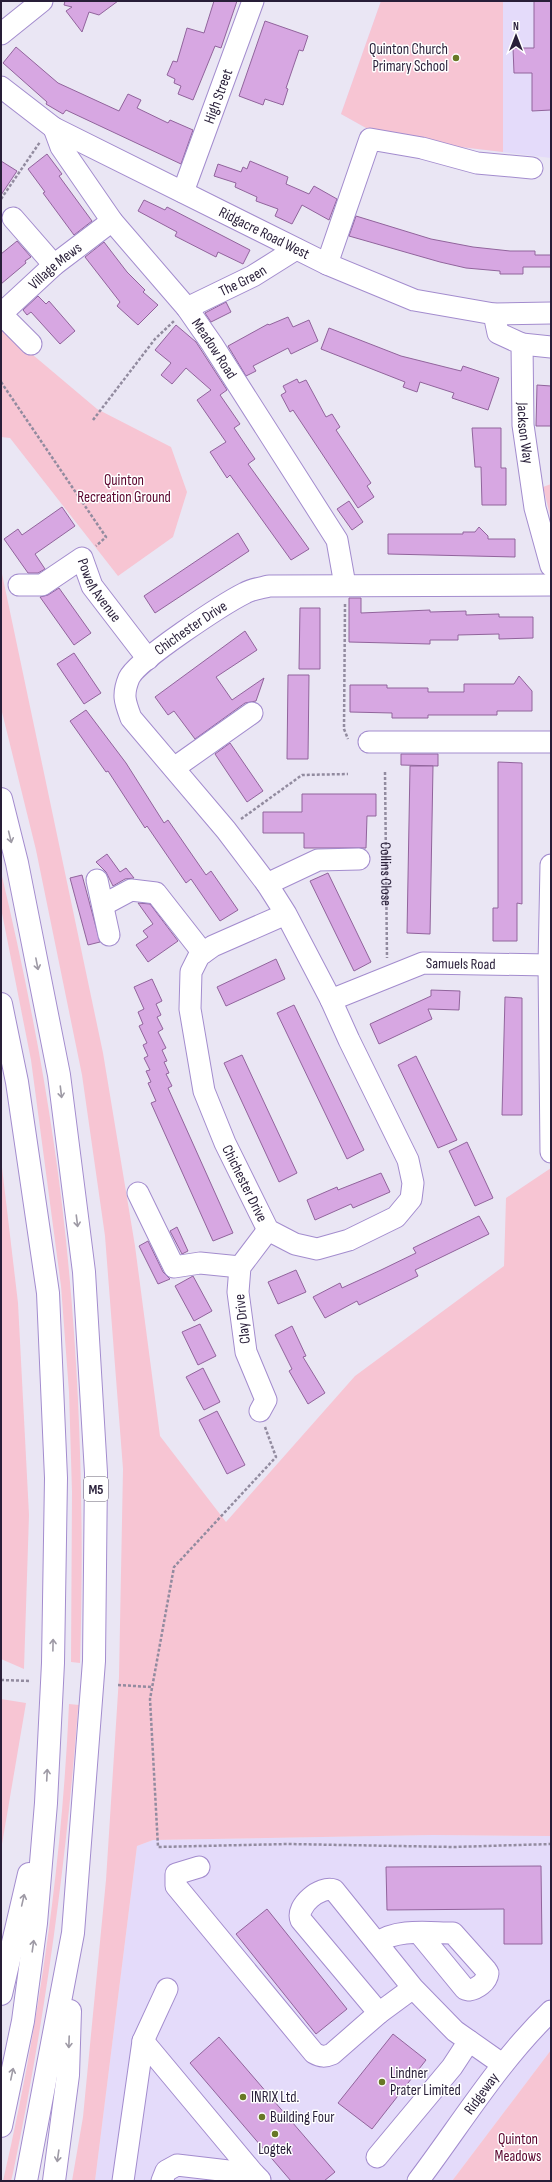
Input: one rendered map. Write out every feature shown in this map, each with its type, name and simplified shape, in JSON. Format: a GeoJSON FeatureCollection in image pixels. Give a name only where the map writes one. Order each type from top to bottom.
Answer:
{"type":"FeatureCollection","features":[{"type":"Feature","properties":{"kind":"highway","name":"M5"},"geometry":{"type":"LineString","coordinates":[[1,799],[17,863],[59,1075],[84,1272],[96,1474],[94,1661],[73,1933],[26,2181]]}},
{"type":"Feature","properties":{"kind":"highway"},"geometry":{"type":"LineString","coordinates":[[1,1004],[17,1082],[48,1293],[56,1478],[53,1663],[46,1803],[36,1923],[23,2022],[1,2126]]}},
{"type":"Feature","properties":{"kind":"highway"},"geometry":{"type":"LineString","coordinates":[[1,1994],[46,1803]]}},
{"type":"Feature","properties":{"kind":"highway"},"geometry":{"type":"LineString","coordinates":[[54,2181],[68,2075],[73,1933]]}},
{"type":"Feature","properties":{"kind":"street"},"geometry":{"type":"LineString","coordinates":[[1,34],[42,1]]}},
{"type":"Feature","properties":{"kind":"street","name":"High Street"},"geometry":{"type":"LineString","coordinates":[[183,192],[253,1]]}},
{"type":"Feature","properties":{"kind":"street","name":"Ridgacre Road West"},"geometry":{"type":"LineString","coordinates":[[1,87],[49,125],[327,264],[414,300],[494,314],[551,313]]}},
{"type":"Feature","properties":{"kind":"street","name":"Meadow Road"},"geometry":{"type":"LineString","coordinates":[[49,125],[61,147],[112,221],[187,308],[337,540],[345,585]]}},
{"type":"Feature","properties":{"kind":"street"},"geometry":{"type":"LineString","coordinates":[[327,264],[370,139],[422,148],[477,163],[532,168]]}},
{"type":"Feature","properties":{"kind":"street"},"geometry":{"type":"LineString","coordinates":[[13,218],[54,265]]}},
{"type":"Feature","properties":{"kind":"street","name":"Village Mews"},"geometry":{"type":"LineString","coordinates":[[2,314],[54,265],[112,221]]}},
{"type":"Feature","properties":{"kind":"street","name":"The Green"},"geometry":{"type":"LineString","coordinates":[[187,308],[254,276],[296,249]]}},
{"type":"Feature","properties":{"kind":"street"},"geometry":{"type":"LineString","coordinates":[[2,314],[31,344]]}},
{"type":"Feature","properties":{"kind":"street"},"geometry":{"type":"LineString","coordinates":[[494,314],[498,333],[522,344],[551,347]]}},
{"type":"Feature","properties":{"kind":"street","name":"Jackson Way"},"geometry":{"type":"LineString","coordinates":[[522,344],[523,425],[535,508],[551,566]]}},
{"type":"Feature","properties":{"kind":"street","name":"Powell Avenue"},"geometry":{"type":"LineString","coordinates":[[19,585],[42,585],[82,558],[92,586],[148,659]]}},
{"type":"Feature","properties":{"kind":"street","name":"Chichester Drive"},"geometry":{"type":"LineString","coordinates":[[286,914],[213,946],[199,956],[191,972],[190,1009],[204,1091],[225,1143],[268,1230],[295,1244],[318,1249],[349,1240],[396,1217],[411,1200],[413,1183],[408,1160],[331,1000],[286,914],[267,884],[226,830],[131,718],[124,699],[130,676],[148,659],[184,631],[246,592],[269,586],[551,585]]}},
{"type":"Feature","properties":{"kind":"street"},"geometry":{"type":"LineString","coordinates":[[174,768],[252,714]]}},
{"type":"Feature","properties":{"kind":"street"},"geometry":{"type":"LineString","coordinates":[[369,742],[551,742]]}},
{"type":"Feature","properties":{"kind":"street"},"geometry":{"type":"LineString","coordinates":[[267,884],[318,860],[359,859]]}},
{"type":"Feature","properties":{"kind":"street"},"geometry":{"type":"LineString","coordinates":[[550,1152],[549,965],[551,865]]}},
{"type":"Feature","properties":{"kind":"street"},"geometry":{"type":"LineString","coordinates":[[97,880],[108,934]]}},
{"type":"Feature","properties":{"kind":"street"},"geometry":{"type":"LineString","coordinates":[[102,905],[131,890],[156,893],[203,953]]}},
{"type":"Feature","properties":{"kind":"street","name":"Samuels Road"},"geometry":{"type":"LineString","coordinates":[[331,1000],[387,976],[423,963],[549,965]]}},
{"type":"Feature","properties":{"kind":"street"},"geometry":{"type":"LineString","coordinates":[[138,1193],[174,1268],[200,1262],[240,1268],[268,1230]]}},
{"type":"Feature","properties":{"kind":"street","name":"Clay Drive"},"geometry":{"type":"LineString","coordinates":[[240,1268],[238,1292],[246,1352],[266,1400],[260,1412]]}},
{"type":"Feature","properties":{"kind":"street"},"geometry":{"type":"LineString","coordinates":[[199,1866],[176,1874],[176,1886],[314,2053],[320,2057],[326,2057],[332,2054],[379,2013],[413,1988]]}},
{"type":"Feature","properties":{"kind":"street"},"geometry":{"type":"LineString","coordinates":[[379,2013],[301,1920],[300,1911],[302,1907],[321,1890],[330,1888],[334,1890],[413,1988],[455,2031],[502,2064]]}},
{"type":"Feature","properties":{"kind":"street"},"geometry":{"type":"LineString","coordinates":[[378,1943],[390,1935],[419,1933]]}},
{"type":"Feature","properties":{"kind":"street"},"geometry":{"type":"LineString","coordinates":[[123,2181],[143,2042],[167,1989]]}},
{"type":"Feature","properties":{"kind":"street","name":"Ridgeway"},"geometry":{"type":"LineString","coordinates":[[418,2181],[502,2064],[529,2033],[551,2012]]}},
{"type":"Feature","properties":{"kind":"street"},"geometry":{"type":"LineString","coordinates":[[143,2042],[258,2178]]}},
{"type":"Feature","properties":{"kind":"street"},"geometry":{"type":"LineString","coordinates":[[377,2157],[452,2067],[469,2042]]}},
{"type":"Feature","properties":{"kind":"street"},"geometry":{"type":"LineString","coordinates":[[162,2181],[166,2171],[177,2166],[258,2178]]}},
{"type":"Feature","properties":{"kind":"path"},"geometry":{"type":"LineString","coordinates":[[1,199],[49,125]]}},
{"type":"Feature","properties":{"kind":"path"},"geometry":{"type":"LineString","coordinates":[[93,420],[156,339],[187,308]]}},
{"type":"Feature","properties":{"kind":"path"},"geometry":{"type":"LineString","coordinates":[[1,382],[106,537],[82,558]]}},
{"type":"Feature","properties":{"kind":"path"},"geometry":{"type":"LineString","coordinates":[[345,585],[344,729],[348,739]]}},
{"type":"Feature","properties":{"kind":"path","name":"Collins Close"},"geometry":{"type":"LineString","coordinates":[[385,772],[387,976]]}},
{"type":"Feature","properties":{"kind":"path"},"geometry":{"type":"LineString","coordinates":[[226,830],[302,775],[348,774]]}},
{"type":"Feature","properties":{"kind":"path"},"geometry":{"type":"LineString","coordinates":[[260,1412],[276,1457],[174,1567],[151,1687],[158,1847],[288,1844],[454,1847],[551,1844]]}},
{"type":"Feature","properties":{"kind":"path"},"geometry":{"type":"LineString","coordinates":[[1,1680],[31,1681]]}},
{"type":"Feature","properties":{"kind":"path"},"geometry":{"type":"LineString","coordinates":[[118,1685],[151,1687]]}},
{"type":"Feature","properties":{"kind":"shaded area","name":"Quinton Church Primary School"},"geometry":{"type":"Polygon","coordinates":[[[381,1],[551,1],[551,158],[384,138],[341,114],[381,1]]]}},
{"type":"Feature","properties":{"kind":"shaded area"},"geometry":{"type":"Polygon","coordinates":[[[432,1835],[551,1836],[551,2050],[452,2181],[95,2181],[137,1846],[153,1840],[432,1835]]]}},
{"type":"Feature","properties":{"kind":"green space","name":"Quinton Church Primary School"},"geometry":{"type":"Polygon","coordinates":[[[381,1],[503,1],[503,152],[384,138],[341,114],[381,1]]]}},
{"type":"Feature","properties":{"kind":"green space","name":"Quinton Recreation Ground"},"geometry":{"type":"Polygon","coordinates":[[[1,328],[97,409],[171,447],[187,492],[173,537],[118,576],[10,438],[1,437],[1,328]]]}},
{"type":"Feature","properties":{"kind":"green space"},"geometry":{"type":"Polygon","coordinates":[[[551,484],[551,519],[543,487],[551,484]]]}},
{"type":"Feature","properties":{"kind":"green space"},"geometry":{"type":"Polygon","coordinates":[[[1,569],[103,1053],[135,1246],[160,1436],[226,1522],[355,1376],[504,1266],[506,1198],[551,1168],[551,1836],[432,1835],[153,1840],[137,1846],[95,2181],[72,2181],[83,2117],[106,1880],[119,1677],[123,1469],[105,1236],[82,1075],[36,850],[1,708],[1,569]]]}},
{"type":"Feature","properties":{"kind":"green space"},"geometry":{"type":"Polygon","coordinates":[[[1,872],[33,1020],[58,1170],[64,1220],[73,1320],[79,1418],[82,1565],[80,1663],[71,1662],[72,1492],[69,1392],[61,1286],[31,1060],[1,908],[1,872]]]}},
{"type":"Feature","properties":{"kind":"green space"},"geometry":{"type":"Polygon","coordinates":[[[1,1159],[18,1303],[29,1515],[24,1669],[1,1659],[1,1159]]]}},
{"type":"Feature","properties":{"kind":"green space"},"geometry":{"type":"Polygon","coordinates":[[[1,1699],[26,1703],[1,1850],[1,1699]]]}},
{"type":"Feature","properties":{"kind":"green space"},"geometry":{"type":"Polygon","coordinates":[[[69,1704],[79,1705],[61,1884],[53,1942],[35,2058],[13,2173],[11,2181],[3,2181],[28,2063],[47,1944],[61,1824],[69,1704]]]}},
{"type":"Feature","properties":{"kind":"green space","name":"Quinton Meadows"},"geometry":{"type":"Polygon","coordinates":[[[551,2050],[551,2181],[452,2181],[551,2050]]]}},
{"type":"Feature","properties":{"kind":"building"},"geometry":{"type":"Polygon","coordinates":[[[65,1],[118,1],[99,15],[89,12],[82,32],[66,11],[72,7],[64,5],[65,1]]]}},
{"type":"Feature","properties":{"kind":"building"},"geometry":{"type":"Polygon","coordinates":[[[214,1],[237,1],[221,48],[215,46],[193,100],[178,94],[181,86],[174,83],[175,79],[167,75],[173,61],[177,62],[187,28],[204,33],[214,1]]]}},
{"type":"Feature","properties":{"kind":"building"},"geometry":{"type":"Polygon","coordinates":[[[534,1],[551,1],[551,110],[532,111],[532,73],[514,73],[513,48],[534,48],[534,1]]]}},
{"type":"Feature","properties":{"kind":"building"},"geometry":{"type":"Polygon","coordinates":[[[265,21],[308,36],[303,51],[299,50],[286,88],[288,89],[283,105],[265,99],[263,105],[239,96],[265,21]]]}},
{"type":"Feature","properties":{"kind":"building"},"geometry":{"type":"Polygon","coordinates":[[[16,47],[58,83],[119,111],[128,94],[141,100],[137,108],[168,123],[170,120],[193,130],[181,164],[66,110],[63,114],[46,104],[47,102],[3,63],[16,47]]]}},
{"type":"Feature","properties":{"kind":"building"},"geometry":{"type":"Polygon","coordinates":[[[47,154],[62,174],[59,176],[92,221],[74,235],[43,193],[45,192],[28,169],[47,154]]]}},
{"type":"Feature","properties":{"kind":"building"},"geometry":{"type":"Polygon","coordinates":[[[1,161],[17,171],[1,195],[1,161]]]}},
{"type":"Feature","properties":{"kind":"building"},"geometry":{"type":"Polygon","coordinates":[[[250,161],[288,177],[286,184],[309,194],[314,186],[337,199],[329,220],[302,205],[292,224],[275,216],[278,209],[256,201],[257,197],[235,187],[236,183],[214,176],[218,164],[241,172],[243,167],[247,169],[250,161]]]}},
{"type":"Feature","properties":{"kind":"building"},"geometry":{"type":"Polygon","coordinates":[[[144,200],[165,210],[167,207],[250,250],[243,264],[218,252],[216,257],[175,236],[177,232],[138,211],[144,200]]]}},
{"type":"Feature","properties":{"kind":"building"},"geometry":{"type":"Polygon","coordinates":[[[356,216],[431,239],[473,247],[510,251],[535,251],[535,255],[551,255],[551,267],[523,267],[523,274],[500,274],[500,271],[466,268],[440,262],[349,236],[356,216]]]}},
{"type":"Feature","properties":{"kind":"building"},"geometry":{"type":"Polygon","coordinates":[[[17,241],[31,257],[1,284],[1,254],[17,241]]]}},
{"type":"Feature","properties":{"kind":"building"},"geometry":{"type":"Polygon","coordinates":[[[104,242],[127,272],[145,290],[143,292],[158,305],[138,325],[117,306],[120,302],[85,257],[104,242]]]}},
{"type":"Feature","properties":{"kind":"building"},"geometry":{"type":"Polygon","coordinates":[[[38,296],[46,304],[49,301],[75,331],[60,344],[31,312],[27,315],[23,310],[38,296]]]}},
{"type":"Feature","properties":{"kind":"building"},"geometry":{"type":"Polygon","coordinates":[[[226,302],[231,312],[211,322],[205,313],[226,302]]]}},
{"type":"Feature","properties":{"kind":"building"},"geometry":{"type":"Polygon","coordinates":[[[288,317],[293,327],[309,320],[318,341],[291,354],[288,348],[253,366],[256,371],[246,376],[228,346],[268,324],[269,325],[288,317]]]}},
{"type":"Feature","properties":{"kind":"building"},"geometry":{"type":"Polygon","coordinates":[[[176,325],[196,342],[227,390],[220,395],[240,424],[234,428],[255,459],[248,464],[309,549],[291,560],[230,475],[227,478],[210,452],[226,442],[197,400],[211,390],[186,368],[172,384],[161,375],[171,363],[155,350],[176,325]]]}},
{"type":"Feature","properties":{"kind":"building"},"geometry":{"type":"Polygon","coordinates":[[[329,328],[401,356],[461,371],[463,366],[499,378],[488,410],[452,398],[454,393],[420,382],[417,392],[403,387],[405,382],[321,349],[329,328]]]}},
{"type":"Feature","properties":{"kind":"building"},"geometry":{"type":"Polygon","coordinates":[[[297,379],[299,383],[306,380],[326,417],[332,414],[340,427],[336,430],[371,483],[367,486],[374,497],[358,508],[293,410],[290,412],[281,395],[286,392],[283,386],[297,379]]]}},
{"type":"Feature","properties":{"kind":"building"},"geometry":{"type":"Polygon","coordinates":[[[537,385],[551,386],[551,426],[536,426],[537,385]]]}},
{"type":"Feature","properties":{"kind":"building"},"geometry":{"type":"Polygon","coordinates":[[[472,428],[501,428],[501,468],[506,468],[506,505],[482,505],[481,467],[475,467],[472,428]]]}},
{"type":"Feature","properties":{"kind":"building"},"geometry":{"type":"Polygon","coordinates":[[[349,501],[363,522],[352,530],[337,509],[349,501]]]}},
{"type":"Feature","properties":{"kind":"building"},"geometry":{"type":"Polygon","coordinates":[[[62,507],[75,526],[35,554],[45,569],[38,573],[28,573],[4,539],[18,529],[22,535],[62,507]]]}},
{"type":"Feature","properties":{"kind":"building"},"geometry":{"type":"Polygon","coordinates":[[[479,527],[488,536],[488,539],[515,539],[515,557],[388,554],[388,534],[463,534],[463,532],[475,532],[479,527]]]}},
{"type":"Feature","properties":{"kind":"building"},"geometry":{"type":"Polygon","coordinates":[[[238,533],[249,551],[155,613],[144,596],[238,533]]]}},
{"type":"Feature","properties":{"kind":"building"},"geometry":{"type":"Polygon","coordinates":[[[59,588],[91,633],[74,645],[40,597],[48,595],[59,588]]]}},
{"type":"Feature","properties":{"kind":"building"},"geometry":{"type":"Polygon","coordinates":[[[349,598],[361,598],[361,613],[430,610],[430,612],[466,611],[466,615],[499,614],[499,617],[533,617],[533,638],[499,639],[499,634],[458,635],[458,640],[430,640],[430,644],[349,642],[349,598]]]}},
{"type":"Feature","properties":{"kind":"building"},"geometry":{"type":"Polygon","coordinates":[[[300,608],[320,608],[320,669],[299,669],[300,608]]]}},
{"type":"Feature","properties":{"kind":"building"},"geometry":{"type":"Polygon","coordinates":[[[245,631],[257,650],[216,677],[232,700],[264,678],[256,701],[245,703],[195,739],[174,711],[168,715],[155,697],[245,631]]]}},
{"type":"Feature","properties":{"kind":"building"},"geometry":{"type":"Polygon","coordinates":[[[74,653],[101,693],[84,704],[57,664],[74,653]]]}},
{"type":"Feature","properties":{"kind":"building"},"geometry":{"type":"Polygon","coordinates":[[[288,675],[309,675],[308,759],[287,759],[288,675]]]}},
{"type":"Feature","properties":{"kind":"building"},"geometry":{"type":"Polygon","coordinates":[[[519,676],[532,691],[532,711],[497,711],[497,715],[428,715],[428,718],[392,718],[392,713],[350,712],[350,685],[387,685],[387,688],[428,688],[428,692],[464,692],[464,684],[514,684],[519,676]]]}},
{"type":"Feature","properties":{"kind":"building"},"geometry":{"type":"Polygon","coordinates":[[[86,710],[126,763],[164,823],[168,820],[206,875],[211,871],[238,910],[220,921],[191,879],[186,883],[147,826],[145,828],[108,771],[106,772],[70,721],[86,710]]]}},
{"type":"Feature","properties":{"kind":"building"},"geometry":{"type":"Polygon","coordinates":[[[230,743],[263,791],[247,802],[215,754],[230,743]]]}},
{"type":"Feature","properties":{"kind":"building"},"geometry":{"type":"Polygon","coordinates":[[[401,754],[438,754],[438,766],[401,765],[401,754]]]}},
{"type":"Feature","properties":{"kind":"building"},"geometry":{"type":"Polygon","coordinates":[[[498,762],[522,763],[522,904],[517,903],[517,941],[493,941],[493,908],[498,908],[498,762]]]}},
{"type":"Feature","properties":{"kind":"building"},"geometry":{"type":"Polygon","coordinates":[[[410,766],[433,766],[430,934],[407,933],[410,766]]]}},
{"type":"Feature","properties":{"kind":"building"},"geometry":{"type":"Polygon","coordinates":[[[302,794],[376,794],[376,816],[367,816],[366,848],[304,848],[304,833],[263,833],[263,812],[302,812],[302,794]]]}},
{"type":"Feature","properties":{"kind":"building"},"geometry":{"type":"Polygon","coordinates":[[[107,854],[120,872],[126,868],[134,878],[125,879],[113,886],[106,872],[96,862],[107,854]]]}},
{"type":"Feature","properties":{"kind":"building"},"geometry":{"type":"Polygon","coordinates":[[[328,873],[371,962],[354,971],[310,881],[328,873]]]}},
{"type":"Feature","properties":{"kind":"building"},"geometry":{"type":"Polygon","coordinates":[[[82,875],[100,942],[88,945],[70,878],[82,875]]]}},
{"type":"Feature","properties":{"kind":"building"},"geometry":{"type":"Polygon","coordinates":[[[138,903],[150,904],[178,941],[148,962],[136,945],[148,937],[143,931],[153,924],[138,903]]]}},
{"type":"Feature","properties":{"kind":"building"},"geometry":{"type":"Polygon","coordinates":[[[276,959],[285,979],[226,1006],[217,987],[276,959]]]}},
{"type":"Feature","properties":{"kind":"building"},"geometry":{"type":"Polygon","coordinates":[[[152,979],[162,1001],[156,1004],[161,1015],[157,1017],[163,1029],[158,1032],[166,1048],[162,1050],[167,1061],[164,1062],[169,1073],[166,1074],[172,1086],[168,1088],[233,1233],[213,1241],[151,1103],[156,1101],[148,1083],[151,1082],[146,1071],[150,1070],[144,1058],[148,1056],[143,1045],[147,1043],[139,1026],[143,1024],[138,1012],[144,1009],[134,987],[152,979]]]}},
{"type":"Feature","properties":{"kind":"building"},"geometry":{"type":"Polygon","coordinates":[[[431,990],[460,991],[459,1010],[428,1009],[432,1019],[379,1044],[370,1024],[431,996],[431,990]]]}},
{"type":"Feature","properties":{"kind":"building"},"geometry":{"type":"Polygon","coordinates":[[[505,997],[522,998],[522,1115],[502,1115],[505,997]]]}},
{"type":"Feature","properties":{"kind":"building"},"geometry":{"type":"Polygon","coordinates":[[[294,1005],[364,1150],[347,1159],[277,1013],[294,1005]]]}},
{"type":"Feature","properties":{"kind":"building"},"geometry":{"type":"Polygon","coordinates":[[[242,1055],[297,1173],[279,1182],[224,1063],[242,1055]]]}},
{"type":"Feature","properties":{"kind":"building"},"geometry":{"type":"Polygon","coordinates":[[[416,1056],[457,1140],[438,1148],[398,1065],[416,1056]]]}},
{"type":"Feature","properties":{"kind":"building"},"geometry":{"type":"Polygon","coordinates":[[[467,1142],[493,1198],[475,1206],[449,1151],[467,1142]]]}},
{"type":"Feature","properties":{"kind":"building"},"geometry":{"type":"Polygon","coordinates":[[[381,1173],[390,1192],[353,1208],[351,1204],[315,1220],[307,1200],[337,1187],[338,1190],[381,1173]]]}},
{"type":"Feature","properties":{"kind":"building"},"geometry":{"type":"Polygon","coordinates":[[[479,1216],[489,1234],[415,1270],[418,1276],[359,1305],[357,1301],[325,1318],[313,1297],[340,1283],[342,1288],[416,1253],[413,1248],[479,1216]]]}},
{"type":"Feature","properties":{"kind":"building"},"geometry":{"type":"Polygon","coordinates":[[[177,1227],[188,1251],[182,1254],[170,1231],[177,1227]]]}},
{"type":"Feature","properties":{"kind":"building"},"geometry":{"type":"Polygon","coordinates":[[[148,1241],[163,1272],[170,1279],[158,1284],[139,1246],[148,1241]]]}},
{"type":"Feature","properties":{"kind":"building"},"geometry":{"type":"Polygon","coordinates":[[[296,1270],[306,1292],[278,1304],[268,1282],[296,1270]]]}},
{"type":"Feature","properties":{"kind":"building"},"geometry":{"type":"Polygon","coordinates":[[[193,1276],[212,1311],[194,1321],[175,1286],[193,1276]]]}},
{"type":"Feature","properties":{"kind":"building"},"geometry":{"type":"Polygon","coordinates":[[[200,1324],[216,1356],[198,1365],[182,1332],[200,1324]]]}},
{"type":"Feature","properties":{"kind":"building"},"geometry":{"type":"Polygon","coordinates":[[[292,1326],[306,1356],[303,1357],[325,1393],[308,1404],[289,1371],[292,1369],[275,1335],[292,1326]]]}},
{"type":"Feature","properties":{"kind":"building"},"geometry":{"type":"Polygon","coordinates":[[[203,1368],[220,1402],[204,1410],[186,1377],[203,1368]]]}},
{"type":"Feature","properties":{"kind":"building"},"geometry":{"type":"Polygon","coordinates":[[[217,1411],[245,1465],[227,1474],[199,1420],[217,1411]]]}},
{"type":"Feature","properties":{"kind":"building"},"geometry":{"type":"Polygon","coordinates":[[[541,1866],[542,1944],[504,1944],[504,1909],[387,1910],[386,1867],[541,1866]]]}},
{"type":"Feature","properties":{"kind":"building"},"geometry":{"type":"Polygon","coordinates":[[[267,1909],[347,2009],[316,2034],[236,1934],[267,1909]]]}},
{"type":"Feature","properties":{"kind":"building","name":"Lindner Prater Limited"},"geometry":{"type":"Polygon","coordinates":[[[393,2034],[426,2060],[372,2129],[338,2103],[393,2034]]]}},
{"type":"Feature","properties":{"kind":"building","name":"Building Four"},"geometry":{"type":"Polygon","coordinates":[[[219,2037],[335,2172],[324,2181],[291,2181],[190,2063],[219,2037]]]}},
{"type":"Feature","properties":{"kind":"place","name":"Quinton Church Primary School"},"geometry":{"type":"Point","coordinates":[456,58]}},
{"type":"Feature","properties":{"kind":"place","name":"Lindner Prater Limited"},"geometry":{"type":"Point","coordinates":[382,2082]}},
{"type":"Feature","properties":{"kind":"place","name":"INRIX Ltd."},"geometry":{"type":"Point","coordinates":[243,2097]}},
{"type":"Feature","properties":{"kind":"place","name":"Building Four"},"geometry":{"type":"Point","coordinates":[262,2117]}},
{"type":"Feature","properties":{"kind":"place","name":"Logtek"},"geometry":{"type":"Point","coordinates":[275,2134]}}]}
